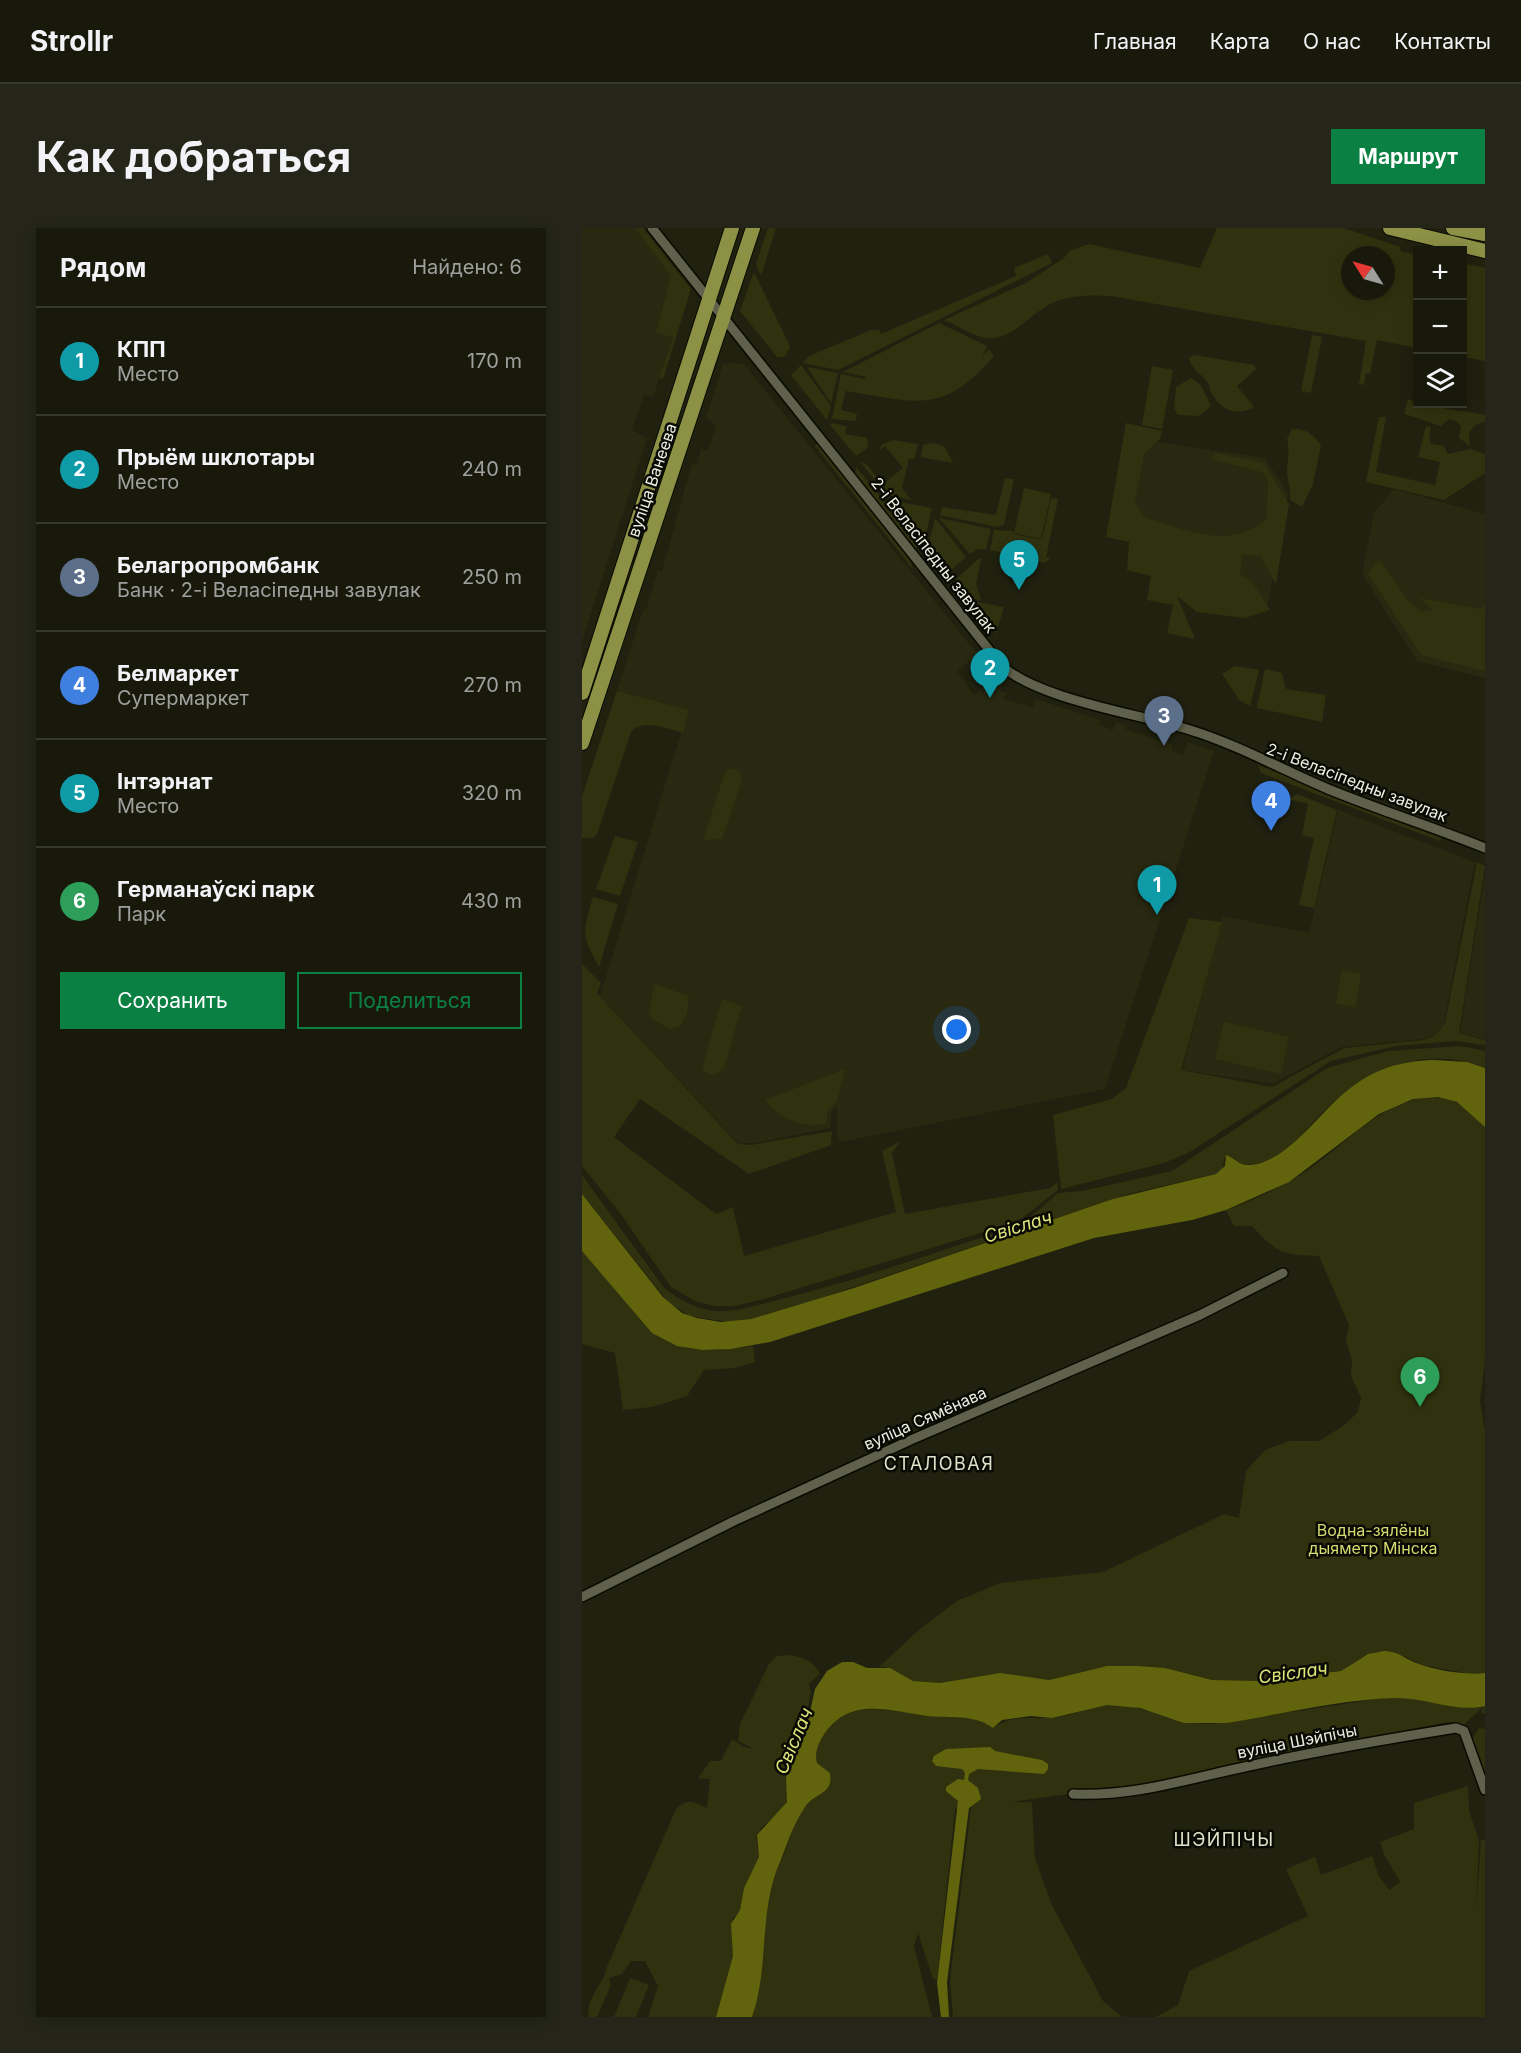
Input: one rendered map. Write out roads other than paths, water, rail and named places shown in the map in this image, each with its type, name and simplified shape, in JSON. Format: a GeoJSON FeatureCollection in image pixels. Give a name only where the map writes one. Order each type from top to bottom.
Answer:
{"type":"FeatureCollection","features":[{"type":"Feature","properties":{"kind":"main road","name":"вуліца Ванеева"},"geometry":{"type":"LineString","coordinates":[[582,693],[732,228]]}},
{"type":"Feature","properties":{"kind":"main road","name":"вуліца Ванеева"},"geometry":{"type":"LineString","coordinates":[[582,743],[753,228]]}},
{"type":"Feature","properties":{"kind":"main road"},"geometry":{"type":"LineString","coordinates":[[1390,228],[1485,251]]}},
{"type":"Feature","properties":{"kind":"main road"},"geometry":{"type":"LineString","coordinates":[[1454,228],[1485,234]]}},
{"type":"Feature","properties":{"kind":"street","name":"2-і Веласіпедны завулак"},"geometry":{"type":"LineString","coordinates":[[652,228],[1002,666],[1013,676],[1028,683],[1111,709],[1200,733],[1331,790],[1485,848]]}},
{"type":"Feature","properties":{"kind":"street"},"geometry":{"type":"LineString","coordinates":[[668,424],[686,431]]}},
{"type":"Feature","properties":{"kind":"street","name":"вуліца Сямёнава"},"geometry":{"type":"LineString","coordinates":[[582,1597],[829,1477],[1200,1315],[1283,1274]]}},
{"type":"Feature","properties":{"kind":"street","name":"вуліца Шэйпічы"},"geometry":{"type":"LineString","coordinates":[[1073,1794],[1096,1795],[1167,1785],[1259,1764],[1456,1728],[1464,1731],[1485,1790]]}},
{"type":"Feature","properties":{"kind":"place","name":"Інтэрнат"},"geometry":{"type":"Point","coordinates":[1019,590]}},
{"type":"Feature","properties":{"kind":"place","name":"Прыём шклотары"},"geometry":{"type":"Point","coordinates":[990,698]}},
{"type":"Feature","properties":{"kind":"place","name":"Белагропромбанк"},"geometry":{"type":"Point","coordinates":[1164,746]}},
{"type":"Feature","properties":{"kind":"place","name":"Белмаркет"},"geometry":{"type":"Point","coordinates":[1271,831]}},
{"type":"Feature","properties":{"kind":"place","name":"КПП"},"geometry":{"type":"Point","coordinates":[1157,915]}},
{"type":"Feature","properties":{"kind":"place","name":"Германаўскі парк"},"geometry":{"type":"Point","coordinates":[1420,1407]}},
{"type":"Feature","properties":{"kind":"district","name":"СТАЛОВАЯ"},"geometry":{"type":"Point","coordinates":[939,1464]}},
{"type":"Feature","properties":{"kind":"district","name":"ШЭЙПІЧЫ"},"geometry":{"type":"Point","coordinates":[1224,1840]}},
{"type":"Feature","properties":{"kind":"water label","name":"Свіслач"},"geometry":{"type":"Point","coordinates":[1018,1227]}},
{"type":"Feature","properties":{"kind":"water label","name":"Свіслач"},"geometry":{"type":"Point","coordinates":[1293,1673]}},
{"type":"Feature","properties":{"kind":"water label","name":"Свіслач"},"geometry":{"type":"Point","coordinates":[794,1741]}},
{"type":"Feature","properties":{"kind":"park label","name":"Водна-зялёны дыяметр Мінска"},"geometry":{"type":"Point","coordinates":[1373,1539]}}]}
